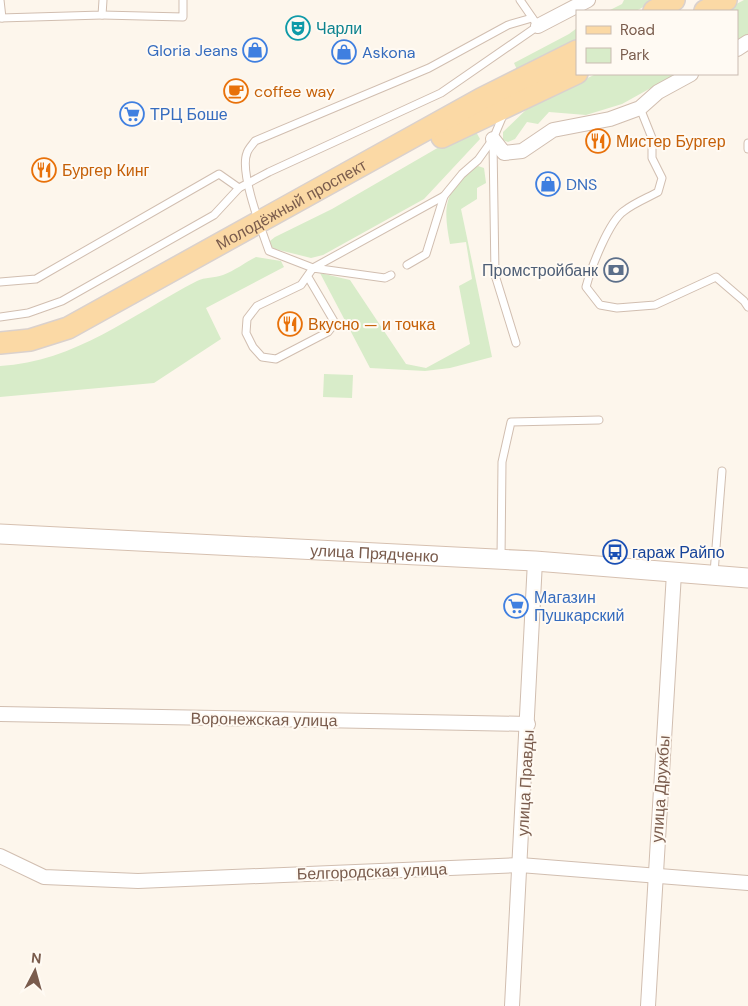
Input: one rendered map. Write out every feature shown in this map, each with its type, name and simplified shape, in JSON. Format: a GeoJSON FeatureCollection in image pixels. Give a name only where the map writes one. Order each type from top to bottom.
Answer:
{"type":"FeatureCollection","features":[{"type":"Feature","properties":{"kind":"main road"},"geometry":{"type":"LineString","coordinates":[[656,10],[674,0]]}},
{"type":"Feature","properties":{"kind":"main road"},"geometry":{"type":"LineString","coordinates":[[706,10],[726,0]]}},
{"type":"Feature","properties":{"kind":"main road","name":"Молодёжный проспект"},"geometry":{"type":"LineString","coordinates":[[0,357],[29,354],[60,346],[90,332],[261,228],[481,100],[576,52]]}},
{"type":"Feature","properties":{"kind":"main road","name":"Молодёжный проспект"},"geometry":{"type":"LineString","coordinates":[[0,344],[30,340],[68,328],[460,128],[576,73]]}},
{"type":"Feature","properties":{"kind":"main road","name":"улица Прядченко"},"geometry":{"type":"LineString","coordinates":[[0,534],[501,559],[748,578]]}},
{"type":"Feature","properties":{"kind":"street"},"geometry":{"type":"LineString","coordinates":[[535,22],[588,0]]}},
{"type":"Feature","properties":{"kind":"street"},"geometry":{"type":"LineString","coordinates":[[493,139],[504,153],[522,152],[553,130],[610,119],[640,108],[658,92],[689,75]]}},
{"type":"Feature","properties":{"kind":"street","name":"улица Правды"},"geometry":{"type":"LineString","coordinates":[[512,1006],[535,561]]}},
{"type":"Feature","properties":{"kind":"street","name":"улица Дружбы"},"geometry":{"type":"LineString","coordinates":[[648,1006],[654,875],[674,573]]}},
{"type":"Feature","properties":{"kind":"street","name":"Воронежская улица"},"geometry":{"type":"LineString","coordinates":[[0,714],[528,724]]}},
{"type":"Feature","properties":{"kind":"street","name":"Белгородская улица"},"geometry":{"type":"LineString","coordinates":[[0,856],[44,877],[138,881],[520,865],[748,883]]}},
{"type":"Feature","properties":{"kind":"lane"},"geometry":{"type":"LineString","coordinates":[[0,0],[1,18],[102,15],[183,17],[183,0]]}},
{"type":"Feature","properties":{"kind":"lane"},"geometry":{"type":"LineString","coordinates":[[102,15],[103,0]]}},
{"type":"Feature","properties":{"kind":"lane"},"geometry":{"type":"LineString","coordinates":[[520,0],[535,22]]}},
{"type":"Feature","properties":{"kind":"lane"},"geometry":{"type":"LineString","coordinates":[[0,317],[28,313],[62,302],[214,215],[239,188],[269,172],[441,93],[535,22]]}},
{"type":"Feature","properties":{"kind":"lane"},"geometry":{"type":"LineString","coordinates":[[391,275],[384,278],[313,268],[269,251],[248,184],[246,154],[256,140],[429,68],[508,25],[535,22]]}},
{"type":"Feature","properties":{"kind":"lane"},"geometry":{"type":"LineString","coordinates":[[308,277],[335,323],[328,332],[276,359],[262,357],[253,347],[246,333],[247,319],[257,306],[300,285],[313,268],[444,196],[462,174],[478,160],[493,139],[507,106]]}},
{"type":"Feature","properties":{"kind":"lane"},"geometry":{"type":"LineString","coordinates":[[640,108],[652,138],[652,158],[662,178],[658,192],[622,212],[610,229],[592,266],[586,287],[600,305],[617,308],[655,305],[716,277],[744,301],[748,307]]}},
{"type":"Feature","properties":{"kind":"lane"},"geometry":{"type":"LineString","coordinates":[[493,139],[495,275],[516,343]]}},
{"type":"Feature","properties":{"kind":"lane"},"geometry":{"type":"LineString","coordinates":[[748,143],[748,149]]}},
{"type":"Feature","properties":{"kind":"lane"},"geometry":{"type":"LineString","coordinates":[[0,282],[36,279],[219,174],[239,188]]}},
{"type":"Feature","properties":{"kind":"lane"},"geometry":{"type":"LineString","coordinates":[[407,265],[426,254],[444,196]]}},
{"type":"Feature","properties":{"kind":"lane"},"geometry":{"type":"LineString","coordinates":[[501,559],[502,462],[511,422],[599,420]]}},
{"type":"Feature","properties":{"kind":"lane"},"geometry":{"type":"LineString","coordinates":[[714,575],[722,471]]}},
{"type":"Feature","properties":{"kind":"green space"},"geometry":{"type":"Polygon","coordinates":[[[624,0],[656,0],[638,10],[610,10],[622,4],[624,0]]]}},
{"type":"Feature","properties":{"kind":"green space"},"geometry":{"type":"Polygon","coordinates":[[[744,0],[748,0],[748,34],[738,39],[738,10],[725,10],[744,0]]]}},
{"type":"Feature","properties":{"kind":"green space"},"geometry":{"type":"Polygon","coordinates":[[[576,29],[576,44],[519,74],[514,63],[576,29]]]}},
{"type":"Feature","properties":{"kind":"green space"},"geometry":{"type":"Polygon","coordinates":[[[594,75],[674,75],[622,104],[586,115],[549,112],[538,124],[527,122],[515,139],[508,142],[503,140],[503,132],[531,105],[594,75]]]}},
{"type":"Feature","properties":{"kind":"green space"},"geometry":{"type":"Polygon","coordinates":[[[475,130],[480,139],[424,199],[323,255],[311,258],[275,249],[269,245],[270,241],[275,237],[332,209],[453,139],[475,130]]]}},
{"type":"Feature","properties":{"kind":"green space"},"geometry":{"type":"Polygon","coordinates":[[[478,166],[484,168],[486,183],[477,188],[477,199],[461,209],[492,357],[450,368],[425,371],[370,368],[320,273],[350,280],[406,364],[426,368],[470,344],[459,286],[472,279],[466,242],[450,244],[446,220],[448,200],[452,191],[466,175],[478,166]]]}},
{"type":"Feature","properties":{"kind":"green space"},"geometry":{"type":"Polygon","coordinates":[[[256,257],[281,261],[284,267],[206,308],[221,339],[154,383],[0,397],[0,366],[27,363],[53,356],[78,346],[197,281],[223,275],[256,257]]]}},
{"type":"Feature","properties":{"kind":"green space"},"geometry":{"type":"Polygon","coordinates":[[[324,374],[353,375],[352,398],[323,397],[324,374]]]}},
{"type":"Feature","properties":{"kind":"place","name":"Чарли"},"geometry":{"type":"Point","coordinates":[298,28]}},
{"type":"Feature","properties":{"kind":"place","name":"Gloria Jeans"},"geometry":{"type":"Point","coordinates":[255,50]}},
{"type":"Feature","properties":{"kind":"place","name":"Askona"},"geometry":{"type":"Point","coordinates":[344,52]}},
{"type":"Feature","properties":{"kind":"place","name":"coffee way"},"geometry":{"type":"Point","coordinates":[236,91]}},
{"type":"Feature","properties":{"kind":"place","name":"ТРЦ Боше"},"geometry":{"type":"Point","coordinates":[132,114]}},
{"type":"Feature","properties":{"kind":"place","name":"Мистер Бургер"},"geometry":{"type":"Point","coordinates":[598,141]}},
{"type":"Feature","properties":{"kind":"place","name":"Бургер Кинг"},"geometry":{"type":"Point","coordinates":[44,170]}},
{"type":"Feature","properties":{"kind":"place","name":"DNS"},"geometry":{"type":"Point","coordinates":[548,184]}},
{"type":"Feature","properties":{"kind":"place","name":"Промстройбанк"},"geometry":{"type":"Point","coordinates":[616,270]}},
{"type":"Feature","properties":{"kind":"place","name":"Вкусно — и точка"},"geometry":{"type":"Point","coordinates":[290,324]}},
{"type":"Feature","properties":{"kind":"place","name":"гараж Райпо"},"geometry":{"type":"Point","coordinates":[615,552]}},
{"type":"Feature","properties":{"kind":"place","name":"Магазин Пушкарский"},"geometry":{"type":"Point","coordinates":[516,606]}}]}
